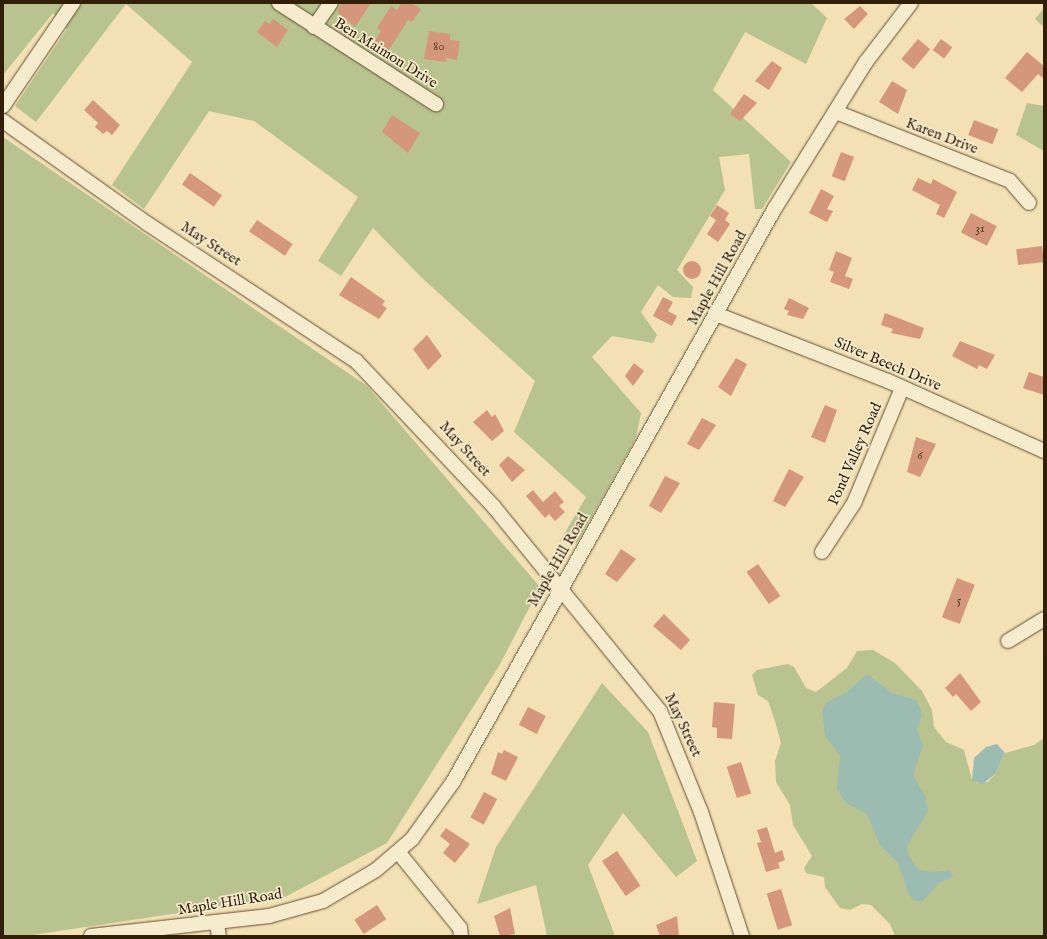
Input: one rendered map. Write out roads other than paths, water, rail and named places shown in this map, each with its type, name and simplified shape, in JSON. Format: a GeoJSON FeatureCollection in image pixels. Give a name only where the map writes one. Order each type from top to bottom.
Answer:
{"type":"FeatureCollection","features":[{"type":"Feature","properties":{"kind":"street"},"geometry":{"type":"LineString","coordinates":[[3,106],[73,3]]}},
{"type":"Feature","properties":{"kind":"street","name":"Ben Maimon Drive"},"geometry":{"type":"LineString","coordinates":[[279,3],[314,27],[436,104]]}},
{"type":"Feature","properties":{"kind":"street"},"geometry":{"type":"LineString","coordinates":[[314,27],[331,3]]}},
{"type":"Feature","properties":{"kind":"street","name":"Maple Hill Road"},"geometry":{"type":"LineString","coordinates":[[91,936],[218,930],[323,901],[399,853],[453,782],[775,208],[866,62],[911,3]]}},
{"type":"Feature","properties":{"kind":"street","name":"Karen Drive"},"geometry":{"type":"LineString","coordinates":[[836,112],[1010,181],[1029,203]]}},
{"type":"Feature","properties":{"kind":"street","name":"May Street"},"geometry":{"type":"LineString","coordinates":[[3,121],[148,224],[356,361],[494,507],[660,711],[701,812],[742,936]]}},
{"type":"Feature","properties":{"kind":"street","name":"Silver Beech Drive"},"geometry":{"type":"LineString","coordinates":[[716,314],[902,388],[1044,451]]}},
{"type":"Feature","properties":{"kind":"street","name":"Pond Valley Road"},"geometry":{"type":"LineString","coordinates":[[822,552],[854,503],[902,388]]}},
{"type":"Feature","properties":{"kind":"street"},"geometry":{"type":"LineString","coordinates":[[1008,641],[1044,619]]}},
{"type":"Feature","properties":{"kind":"street"},"geometry":{"type":"LineString","coordinates":[[399,853],[460,928],[461,936]]}},
{"type":"Feature","properties":{"kind":"water"},"geometry":{"type":"Polygon","coordinates":[[[867,674],[892,693],[916,700],[922,715],[917,730],[923,745],[913,775],[925,796],[928,811],[907,846],[908,854],[918,870],[934,872],[950,870],[953,877],[939,883],[923,901],[915,901],[909,895],[898,863],[880,845],[867,814],[846,803],[837,789],[840,756],[825,736],[822,711],[826,703],[848,691],[867,674]]]}},
{"type":"Feature","properties":{"kind":"water"},"geometry":{"type":"Polygon","coordinates":[[[997,744],[1005,753],[995,774],[983,784],[972,781],[974,758],[986,747],[997,744]]]}}]}
